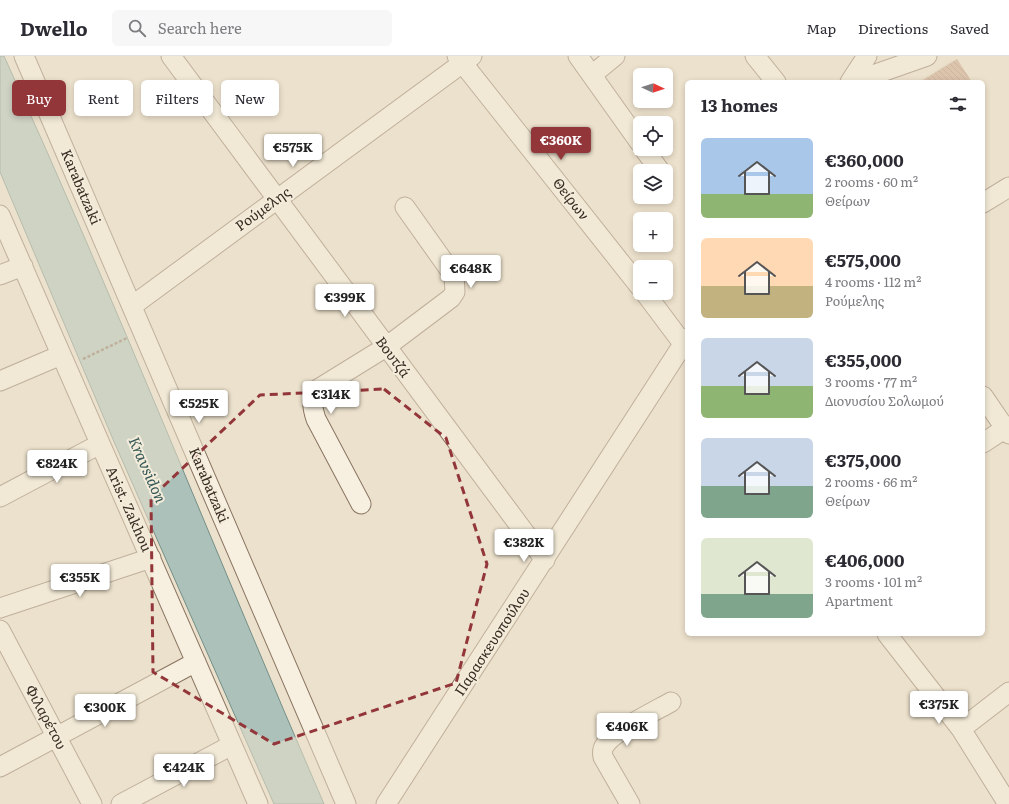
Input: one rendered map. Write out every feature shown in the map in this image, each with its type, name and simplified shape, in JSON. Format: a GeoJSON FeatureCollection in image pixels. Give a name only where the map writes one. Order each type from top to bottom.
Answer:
{"type":"FeatureCollection","features":[{"type":"Feature","properties":{"kind":"street","name":"Karabatzaki"},"geometry":{"type":"LineString","coordinates":[[24,56],[346,804]]}},
{"type":"Feature","properties":{"kind":"street","name":"Βουτζά"},"geometry":{"type":"LineString","coordinates":[[171,56],[276,200],[545,560]]}},
{"type":"Feature","properties":{"kind":"street"},"geometry":{"type":"LineString","coordinates":[[578,56],[633,133]]}},
{"type":"Feature","properties":{"kind":"street"},"geometry":{"type":"LineString","coordinates":[[592,75],[616,56]]}},
{"type":"Feature","properties":{"kind":"street"},"geometry":{"type":"LineString","coordinates":[[755,56],[774,80]]}},
{"type":"Feature","properties":{"kind":"street"},"geometry":{"type":"LineString","coordinates":[[851,80],[867,56]]}},
{"type":"Feature","properties":{"kind":"street"},"geometry":{"type":"LineString","coordinates":[[859,80],[927,56]]}},
{"type":"Feature","properties":{"kind":"street","name":"Ρούμελης"},"geometry":{"type":"LineString","coordinates":[[132,306],[276,200],[464,58]]}},
{"type":"Feature","properties":{"kind":"street","name":"Θείρων"},"geometry":{"type":"LineString","coordinates":[[464,58],[633,278]]}},
{"type":"Feature","properties":{"kind":"street"},"geometry":{"type":"LineString","coordinates":[[985,202],[1007,191]]}},
{"type":"Feature","properties":{"kind":"street"},"geometry":{"type":"LineString","coordinates":[[361,504],[316,419],[312,406],[313,397],[318,389],[386,347],[451,298],[455,292],[454,276],[405,207]]}},
{"type":"Feature","properties":{"kind":"street","name":"Arist. Zakhou"},"geometry":{"type":"LineString","coordinates":[[0,215],[258,804]]}},
{"type":"Feature","properties":{"kind":"street"},"geometry":{"type":"LineString","coordinates":[[0,275],[23,266]]}},
{"type":"Feature","properties":{"kind":"street"},"geometry":{"type":"LineString","coordinates":[[651,300],[685,343]]}},
{"type":"Feature","properties":{"kind":"street","name":"Παρασκευοπούλου"},"geometry":{"type":"LineString","coordinates":[[386,804],[685,346]]}},
{"type":"Feature","properties":{"kind":"street"},"geometry":{"type":"LineString","coordinates":[[0,381],[61,355]]}},
{"type":"Feature","properties":{"kind":"street"},"geometry":{"type":"LineString","coordinates":[[985,399],[1008,429],[985,442]]}},
{"type":"Feature","properties":{"kind":"street"},"geometry":{"type":"LineString","coordinates":[[0,497],[100,444]]}},
{"type":"Feature","properties":{"kind":"street"},"geometry":{"type":"LineString","coordinates":[[0,608],[151,558]]}},
{"type":"Feature","properties":{"kind":"street","name":"Φιλαρέτου"},"geometry":{"type":"LineString","coordinates":[[0,630],[92,804]]}},
{"type":"Feature","properties":{"kind":"street"},"geometry":{"type":"LineString","coordinates":[[889,636],[961,728],[1008,804]]}},
{"type":"Feature","properties":{"kind":"street"},"geometry":{"type":"LineString","coordinates":[[0,767],[196,662]]}},
{"type":"Feature","properties":{"kind":"street"},"geometry":{"type":"LineString","coordinates":[[961,728],[1009,692]]}},
{"type":"Feature","properties":{"kind":"street"},"geometry":{"type":"LineString","coordinates":[[630,804],[603,757],[602,751],[605,745],[613,737],[671,702]]}},
{"type":"Feature","properties":{"kind":"street"},"geometry":{"type":"LineString","coordinates":[[121,804],[232,745]]}},
{"type":"Feature","properties":{"kind":"path"},"geometry":{"type":"LineString","coordinates":[[80,360],[128,338]]}},
{"type":"Feature","properties":{"kind":"highlighted area"},"geometry":{"type":"Polygon","coordinates":[[[384,389],[446,438],[487,564],[456,683],[274,744],[153,672],[151,498],[260,395],[384,389]]]}},
{"type":"Feature","properties":{"kind":"water","name":"Kravsidon"},"geometry":{"type":"Polygon","coordinates":[[[0,56],[4,56],[15,80],[12,80],[12,116],[31,116],[324,804],[274,804],[115,444],[0,172],[0,56]]]}},
{"type":"Feature","properties":{"kind":"building"},"geometry":{"type":"Polygon","coordinates":[[[957,59],[971,80],[923,80],[957,59]]]}}]}
